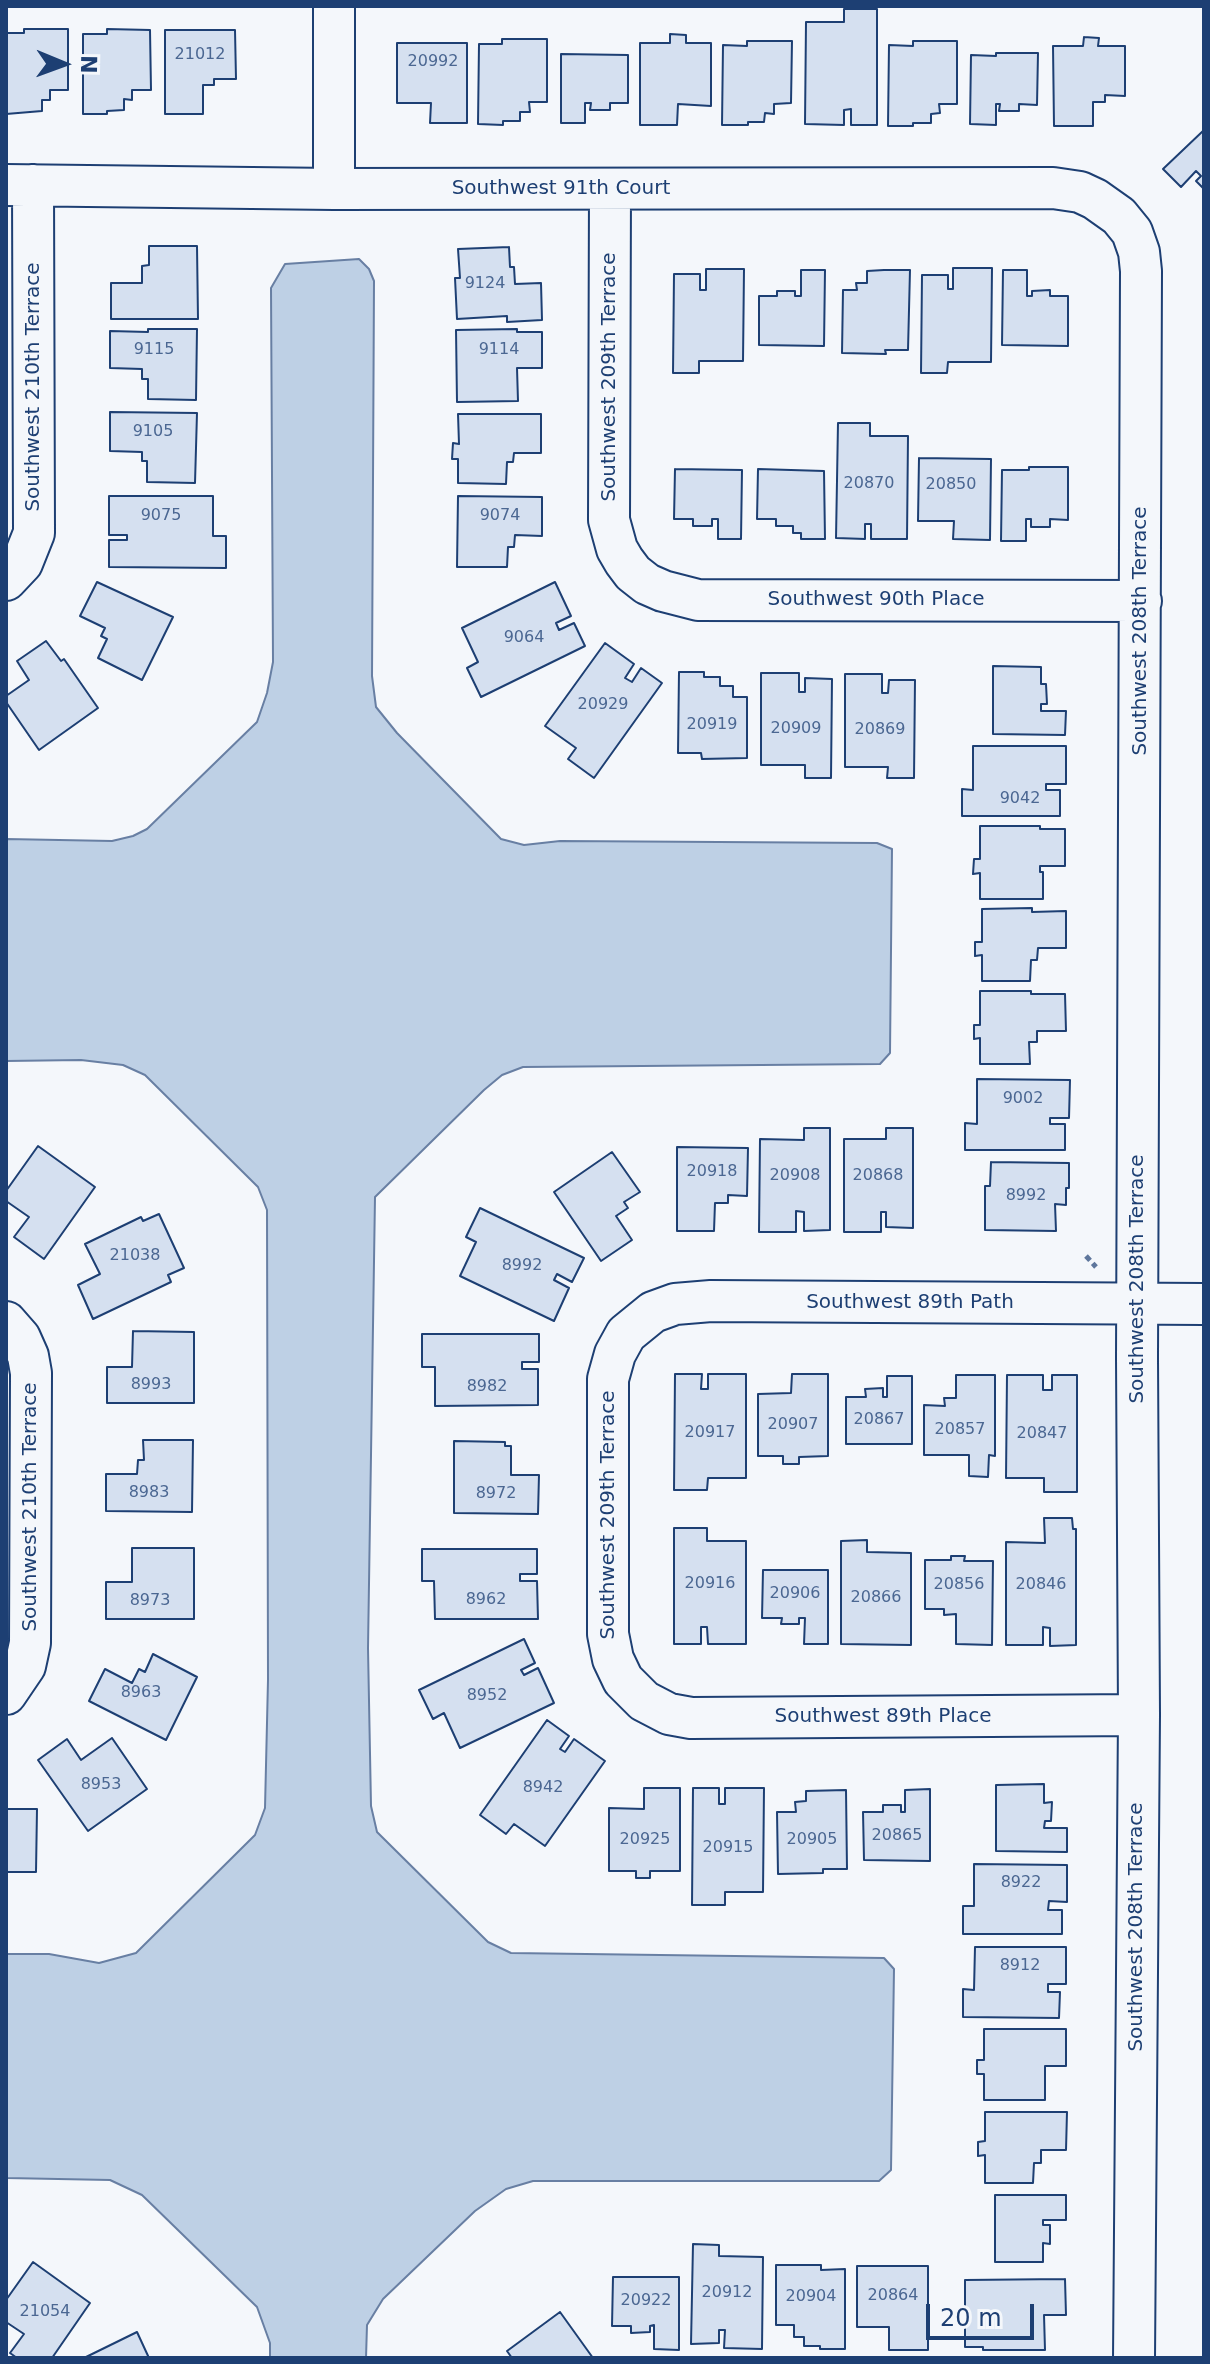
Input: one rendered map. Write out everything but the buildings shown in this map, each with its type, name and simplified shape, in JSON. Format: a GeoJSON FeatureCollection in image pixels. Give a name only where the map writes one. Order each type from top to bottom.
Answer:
{"type":"FeatureCollection","features":[{"type":"Feature","properties":{"kind":"street"},"geometry":{"type":"LineString","coordinates":[[334,6],[334,189]]}},
{"type":"Feature","properties":{"kind":"street","name":"Southwest 91th Court"},"geometry":{"type":"LineString","coordinates":[[20,185],[334,189],[1053,188],[1080,192],[1111,209]]}},
{"type":"Feature","properties":{"kind":"street","name":"Southwest 210th Terrace"},"geometry":{"type":"LineString","coordinates":[[6,580],[22,563],[34,533],[20,185]]}},
{"type":"Feature","properties":{"kind":"street","name":"Southwest 209th Terrace"},"geometry":{"type":"LineString","coordinates":[[610,189],[608,502],[612,536],[624,561]]}},
{"type":"Feature","properties":{"kind":"street","name":"Southwest 208th Terrace"},"geometry":{"type":"LineString","coordinates":[[1111,209],[1132,232],[1140,263],[1139,1715],[1134,2358]]}},
{"type":"Feature","properties":{"kind":"street","name":"Southwest 90th Place"},"geometry":{"type":"LineString","coordinates":[[624,561],[647,584],[698,600],[1141,601]]}},
{"type":"Feature","properties":{"kind":"street","name":"Southwest 89th Path"},"geometry":{"type":"LineString","coordinates":[[626,1334],[663,1307],[701,1302],[1204,1304]]}},
{"type":"Feature","properties":{"kind":"street","name":"Southwest 210th Terrace"},"geometry":{"type":"LineString","coordinates":[[11,1327],[24,1347],[31,1373],[30,1643],[25,1666],[11,1689]]}},
{"type":"Feature","properties":{"kind":"street","name":"Southwest 209th Terrace"},"geometry":{"type":"LineString","coordinates":[[626,1334],[615,1354],[608,1379],[607,1613],[613,1659],[623,1680],[634,1693]]}},
{"type":"Feature","properties":{"kind":"street","name":"Southwest 89th Place"},"geometry":{"type":"LineString","coordinates":[[634,1693],[656,1708],[691,1718],[1139,1715]]}},
{"type":"Feature","properties":{"kind":"water"},"geometry":{"type":"Polygon","coordinates":[[[359,259],[369,269],[374,281],[372,676],[376,707],[397,733],[501,839],[524,845],[560,841],[877,843],[892,849],[890,1053],[880,1064],[523,1067],[502,1075],[484,1090],[375,1197],[368,1648],[371,1806],[377,1832],[488,1942],[511,1953],[884,1958],[894,1969],[891,2170],[879,2181],[533,2181],[506,2189],[475,2211],[383,2299],[367,2325],[366,2358],[270,2358],[270,2343],[257,2307],[142,2195],[110,2180],[6,2178],[6,1954],[49,1954],[99,1963],[136,1953],[255,1835],[265,1808],[268,1680],[267,1210],[258,1187],[145,1075],[123,1065],[81,1060],[6,1061],[6,839],[112,841],[133,836],[147,829],[257,722],[273,662],[271,288],[285,264],[359,259]]]}}]}
